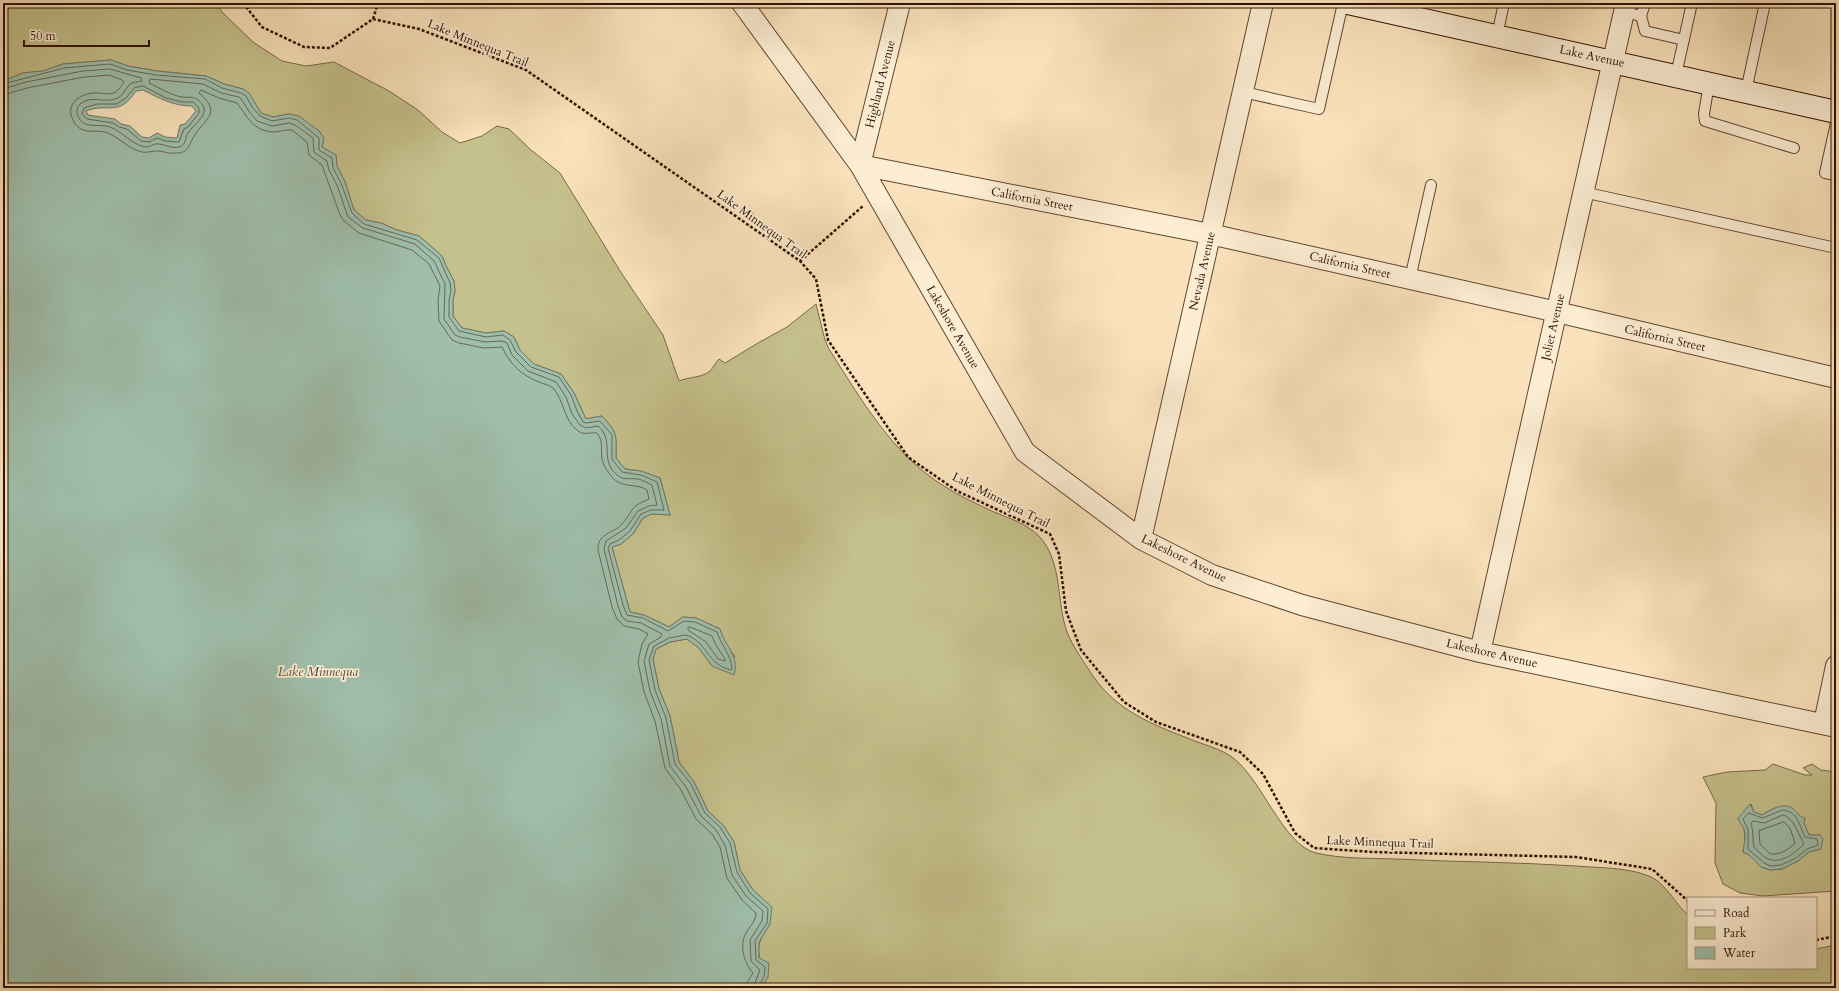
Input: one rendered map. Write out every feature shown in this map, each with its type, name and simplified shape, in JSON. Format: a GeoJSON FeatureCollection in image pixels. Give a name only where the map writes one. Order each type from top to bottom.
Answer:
{"type":"FeatureCollection","features":[{"type":"Feature","properties":{"kind":"main road","name":"Lake Avenue"},"geometry":{"type":"LineString","coordinates":[[1348,3],[1676,75],[1836,112]]}},
{"type":"Feature","properties":{"kind":"street","name":"Lakeshore Avenue"},"geometry":{"type":"LineString","coordinates":[[742,3],[860,165],[1025,452],[1141,539],[1212,575],[1302,605],[1480,652],[1830,725]]}},
{"type":"Feature","properties":{"kind":"street","name":"Highland Avenue"},"geometry":{"type":"LineString","coordinates":[[860,165],[900,3]]}},
{"type":"Feature","properties":{"kind":"street","name":"Nevada Avenue"},"geometry":{"type":"LineString","coordinates":[[1141,539],[1263,3]]}},
{"type":"Feature","properties":{"kind":"street","name":"Joliet Avenue"},"geometry":{"type":"LineString","coordinates":[[1480,652],[1613,61],[1630,10]]}},
{"type":"Feature","properties":{"kind":"street","name":"California Street"},"geometry":{"type":"LineString","coordinates":[[860,165],[1210,234],[1557,312],[1836,378]]}},
{"type":"Feature","properties":{"kind":"street"},"geometry":{"type":"LineString","coordinates":[[1830,725],[1836,666]]}},
{"type":"Feature","properties":{"kind":"lane"},"geometry":{"type":"LineString","coordinates":[[1243,92],[1319,109],[1343,3]]}},
{"type":"Feature","properties":{"kind":"lane"},"geometry":{"type":"LineString","coordinates":[[1497,36],[1504,3]]}},
{"type":"Feature","properties":{"kind":"lane"},"geometry":{"type":"LineString","coordinates":[[1644,3],[1630,10],[1645,31],[1684,40]]}},
{"type":"Feature","properties":{"kind":"lane"},"geometry":{"type":"LineString","coordinates":[[1676,75],[1692,3]]}},
{"type":"Feature","properties":{"kind":"lane"},"geometry":{"type":"LineString","coordinates":[[1746,91],[1765,3]]}},
{"type":"Feature","properties":{"kind":"lane"},"geometry":{"type":"LineString","coordinates":[[1709,83],[1704,114],[1705,121],[1794,148]]}},
{"type":"Feature","properties":{"kind":"lane"},"geometry":{"type":"LineString","coordinates":[[1836,123],[1825,173],[1836,175]]}},
{"type":"Feature","properties":{"kind":"lane"},"geometry":{"type":"LineString","coordinates":[[1410,279],[1431,185]]}},
{"type":"Feature","properties":{"kind":"lane"},"geometry":{"type":"LineString","coordinates":[[1584,192],[1836,248]]}},
{"type":"Feature","properties":{"kind":"path"},"geometry":{"type":"LineString","coordinates":[[243,3],[262,27],[304,47],[330,48],[373,19],[378,3]]}},
{"type":"Feature","properties":{"kind":"path","name":"Lake Minnequa Trail"},"geometry":{"type":"LineString","coordinates":[[373,19],[419,29],[526,70],[800,261],[816,279],[828,340],[908,457],[957,491],[1050,534],[1059,554],[1066,611],[1081,650],[1124,702],[1156,722],[1240,752],[1262,774],[1295,833],[1314,848],[1373,852],[1576,857],[1652,869],[1687,900]]}},
{"type":"Feature","properties":{"kind":"path"},"geometry":{"type":"LineString","coordinates":[[800,261],[877,193]]}},
{"type":"Feature","properties":{"kind":"path"},"geometry":{"type":"LineString","coordinates":[[1817,940],[1836,936]]}},
{"type":"Feature","properties":{"kind":"green space"},"geometry":{"type":"Polygon","coordinates":[[[3,3],[216,3],[222,12],[253,42],[282,61],[306,66],[334,62],[389,91],[418,110],[442,132],[460,143],[482,136],[497,126],[509,129],[531,150],[560,173],[620,271],[663,335],[679,381],[707,373],[719,359],[725,363],[787,327],[816,304],[825,340],[829,349],[866,406],[893,442],[925,473],[950,490],[1023,525],[1039,536],[1047,546],[1056,570],[1061,608],[1067,632],[1072,643],[1102,688],[1124,707],[1149,722],[1217,749],[1232,757],[1243,767],[1253,780],[1293,838],[1304,847],[1316,853],[1346,857],[1612,868],[1640,873],[1655,879],[1660,883],[1687,914],[1687,969],[1817,969],[1817,949],[1836,945],[1836,988],[761,988],[768,977],[758,950],[761,939],[770,924],[763,899],[753,890],[740,870],[734,842],[723,825],[708,811],[694,782],[679,762],[670,716],[659,689],[653,659],[656,649],[670,642],[687,639],[699,648],[712,666],[735,657],[723,640],[720,629],[696,618],[683,617],[669,627],[644,615],[630,612],[612,547],[621,544],[633,534],[643,518],[651,514],[670,515],[660,478],[641,471],[625,469],[616,458],[615,435],[602,416],[586,419],[574,393],[561,374],[534,364],[520,350],[514,337],[504,331],[486,333],[462,328],[453,316],[453,300],[455,291],[454,281],[442,256],[419,236],[397,230],[381,223],[366,220],[354,210],[345,182],[337,166],[336,155],[322,147],[324,138],[319,131],[299,117],[289,114],[273,117],[261,113],[249,94],[243,89],[224,84],[206,76],[157,71],[128,66],[111,60],[63,64],[43,71],[23,73],[3,81],[3,3]]]}},
{"type":"Feature","properties":{"kind":"green space"},"geometry":{"type":"Polygon","coordinates":[[[1773,764],[1805,775],[1812,775],[1803,768],[1812,764],[1821,770],[1836,772],[1836,891],[1763,896],[1740,893],[1723,884],[1715,863],[1716,803],[1703,777],[1727,772],[1765,770],[1773,764]],[[1751,804],[1744,829],[1745,841],[1743,852],[1749,855],[1761,867],[1770,870],[1782,869],[1798,861],[1809,852],[1821,849],[1820,835],[1809,835],[1800,816],[1791,809],[1786,807],[1775,808],[1762,815],[1754,812],[1751,804]]]}},
{"type":"Feature","properties":{"kind":"water","name":"Lake Minnequa"},"geometry":{"type":"Polygon","coordinates":[[[111,60],[128,66],[157,71],[206,76],[224,84],[243,89],[249,93],[261,113],[273,117],[289,114],[299,116],[319,131],[324,138],[322,147],[336,155],[337,166],[345,182],[354,210],[366,220],[381,223],[397,230],[419,236],[442,256],[454,281],[455,291],[453,300],[453,316],[462,328],[486,333],[504,331],[514,337],[520,350],[534,364],[561,374],[574,393],[586,419],[602,416],[615,435],[616,458],[625,469],[641,471],[660,478],[670,515],[651,514],[643,518],[633,534],[621,544],[612,547],[630,612],[644,615],[669,627],[683,617],[696,618],[720,629],[734,657],[734,675],[712,666],[699,648],[687,639],[670,642],[656,649],[653,659],[659,689],[670,716],[679,762],[694,782],[708,811],[723,825],[734,842],[740,870],[753,890],[772,907],[770,924],[759,942],[759,958],[769,963],[768,977],[761,988],[3,988],[3,81],[23,73],[43,71],[63,64],[111,60]],[[143,90],[136,91],[130,99],[118,107],[86,111],[88,115],[115,119],[121,124],[130,126],[142,137],[149,138],[157,133],[165,137],[177,138],[180,125],[185,124],[196,111],[192,106],[172,103],[143,90]]]}},
{"type":"Feature","properties":{"kind":"water"},"geometry":{"type":"Polygon","coordinates":[[[1750,804],[1754,812],[1762,815],[1781,806],[1789,806],[1800,816],[1805,818],[1804,823],[1809,835],[1820,835],[1823,839],[1821,849],[1809,852],[1798,861],[1782,869],[1770,870],[1761,867],[1749,855],[1743,852],[1745,832],[1738,818],[1750,804]]]}}]}
